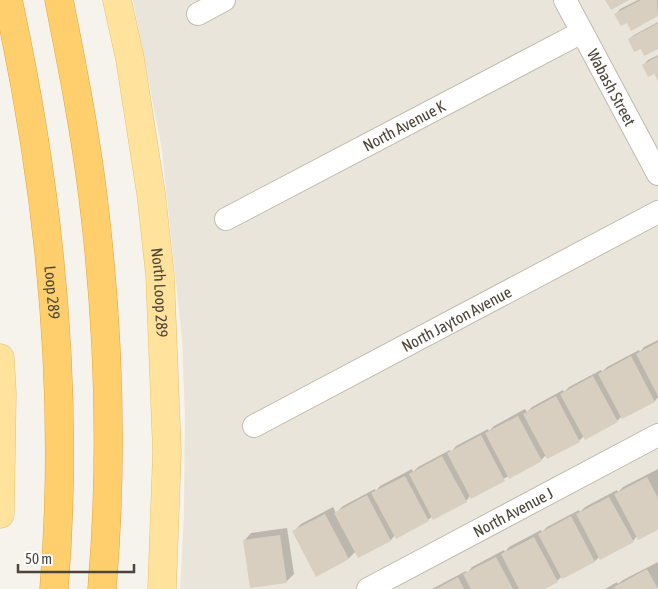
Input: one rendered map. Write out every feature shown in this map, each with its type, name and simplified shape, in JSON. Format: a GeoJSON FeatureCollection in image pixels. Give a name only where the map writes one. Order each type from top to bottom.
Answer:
{"type":"FeatureCollection","features":[{"type":"Feature","properties":{"kind":"highway","name":"Loop 289"},"geometry":{"type":"LineString","coordinates":[[8,0],[23,67],[40,175],[49,246],[57,346],[59,500],[54,589]]}},
{"type":"Feature","properties":{"kind":"highway"},"geometry":{"type":"LineString","coordinates":[[58,0],[85,141],[93,197],[107,361],[106,540],[102,589]]}},
{"type":"Feature","properties":{"kind":"main road","name":"North Loop 289"},"geometry":{"type":"LineString","coordinates":[[117,0],[130,60],[144,145],[160,275],[167,452],[162,589]]}},
{"type":"Feature","properties":{"kind":"main road"},"geometry":{"type":"LineString","coordinates":[[0,358],[2,394],[0,514]]}},
{"type":"Feature","properties":{"kind":"street"},"geometry":{"type":"LineString","coordinates":[[198,14],[224,0]]}},
{"type":"Feature","properties":{"kind":"street","name":"Wabash Street"},"geometry":{"type":"LineString","coordinates":[[565,0],[658,174]]}},
{"type":"Feature","properties":{"kind":"street","name":"North Avenue K"},"geometry":{"type":"LineString","coordinates":[[226,220],[582,32]]}},
{"type":"Feature","properties":{"kind":"street","name":"North Jayton Avenue"},"geometry":{"type":"LineString","coordinates":[[254,426],[658,212]]}},
{"type":"Feature","properties":{"kind":"street","name":"North Avenue J"},"geometry":{"type":"LineString","coordinates":[[368,589],[658,435]]}},
{"type":"Feature","properties":{"kind":"shaded area"},"geometry":{"type":"Polygon","coordinates":[[[133,0],[658,0],[658,589],[180,589],[184,516],[185,416],[182,339],[162,150],[133,0]]]}},
{"type":"Feature","properties":{"kind":"building"},"geometry":{"type":"Polygon","coordinates":[[[605,0],[629,0],[611,10],[605,0]]]}},
{"type":"Feature","properties":{"kind":"building"},"geometry":{"type":"Polygon","coordinates":[[[641,0],[657,0],[658,16],[631,31],[627,23],[621,26],[614,14],[641,0]]]}},
{"type":"Feature","properties":{"kind":"building"},"geometry":{"type":"Polygon","coordinates":[[[658,23],[658,49],[644,56],[641,49],[634,52],[628,39],[658,23]]]}},
{"type":"Feature","properties":{"kind":"building"},"geometry":{"type":"Polygon","coordinates":[[[658,56],[658,81],[654,74],[648,77],[642,65],[658,56]]]}},
{"type":"Feature","properties":{"kind":"building"},"geometry":{"type":"Polygon","coordinates":[[[658,342],[658,396],[636,354],[658,342]]]}},
{"type":"Feature","properties":{"kind":"building"},"geometry":{"type":"Polygon","coordinates":[[[631,356],[655,402],[622,419],[598,374],[631,356]]]}},
{"type":"Feature","properties":{"kind":"building"},"geometry":{"type":"Polygon","coordinates":[[[593,376],[618,422],[585,440],[560,394],[593,376]]]}},
{"type":"Feature","properties":{"kind":"building"},"geometry":{"type":"Polygon","coordinates":[[[556,396],[580,442],[547,459],[523,414],[556,396]]]}},
{"type":"Feature","properties":{"kind":"building"},"geometry":{"type":"Polygon","coordinates":[[[518,416],[542,461],[509,479],[485,433],[518,416]]]}},
{"type":"Feature","properties":{"kind":"building"},"geometry":{"type":"Polygon","coordinates":[[[481,435],[505,481],[471,499],[447,453],[481,435]]]}},
{"type":"Feature","properties":{"kind":"building"},"geometry":{"type":"Polygon","coordinates":[[[442,456],[467,502],[433,520],[409,474],[442,456]]]}},
{"type":"Feature","properties":{"kind":"building"},"geometry":{"type":"Polygon","coordinates":[[[405,476],[429,521],[396,539],[371,493],[405,476]]]}},
{"type":"Feature","properties":{"kind":"building"},"geometry":{"type":"Polygon","coordinates":[[[647,477],[658,498],[658,530],[638,540],[614,494],[647,477]]]}},
{"type":"Feature","properties":{"kind":"building"},"geometry":{"type":"Polygon","coordinates":[[[367,495],[391,541],[358,558],[334,513],[367,495]]]}},
{"type":"Feature","properties":{"kind":"building"},"geometry":{"type":"Polygon","coordinates":[[[609,497],[634,542],[600,560],[576,514],[609,497]]]}},
{"type":"Feature","properties":{"kind":"building"},"geometry":{"type":"Polygon","coordinates":[[[325,514],[349,559],[316,577],[292,531],[325,514]]]}},
{"type":"Feature","properties":{"kind":"building"},"geometry":{"type":"Polygon","coordinates":[[[571,516],[595,562],[562,579],[538,534],[571,516]]]}},
{"type":"Feature","properties":{"kind":"building"},"geometry":{"type":"Polygon","coordinates":[[[280,535],[287,583],[250,588],[243,540],[280,535]]]}},
{"type":"Feature","properties":{"kind":"building"},"geometry":{"type":"Polygon","coordinates":[[[534,537],[558,582],[545,589],[519,589],[501,554],[534,537]]]}},
{"type":"Feature","properties":{"kind":"building"},"geometry":{"type":"Polygon","coordinates":[[[496,557],[513,589],[471,589],[463,574],[496,557]]]}},
{"type":"Feature","properties":{"kind":"building"},"geometry":{"type":"Polygon","coordinates":[[[647,569],[658,589],[615,589],[614,587],[647,569]]]}},
{"type":"Feature","properties":{"kind":"building"},"geometry":{"type":"Polygon","coordinates":[[[458,577],[464,589],[436,589],[458,577]]]}}]}
